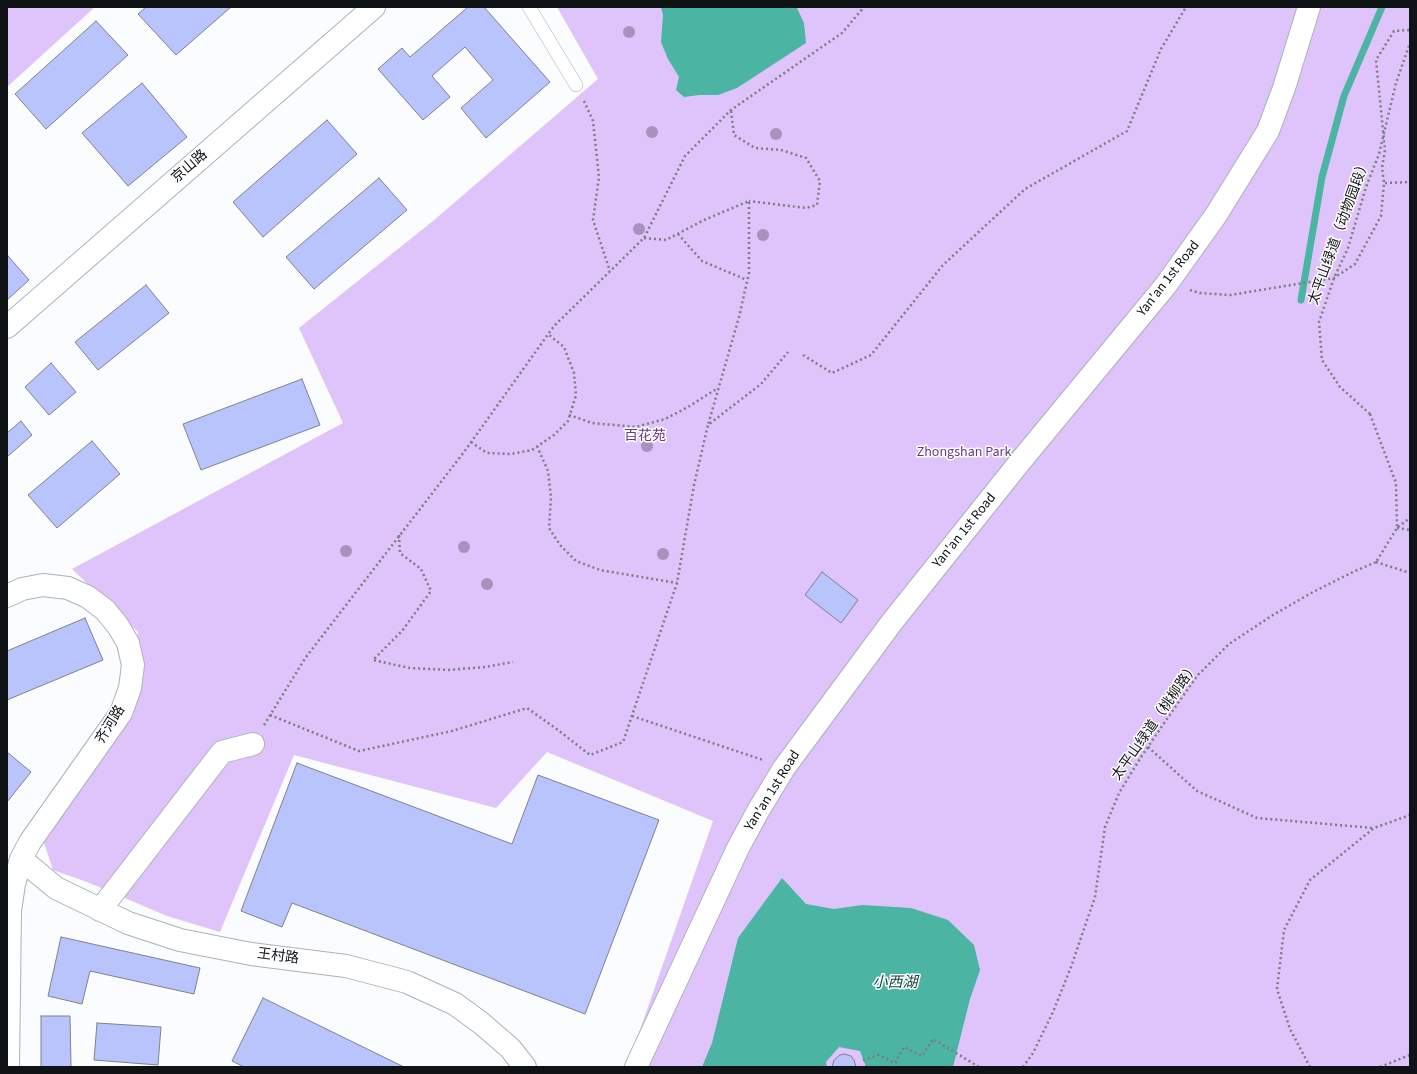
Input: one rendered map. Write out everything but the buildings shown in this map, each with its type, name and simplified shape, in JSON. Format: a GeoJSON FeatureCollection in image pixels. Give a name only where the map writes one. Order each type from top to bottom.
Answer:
{"type":"FeatureCollection","features":[{"type":"Feature","properties":{"kind":"street","name":"京山路"},"geometry":{"type":"LineString","coordinates":[[7,327],[374,7]]}},
{"type":"Feature","properties":{"kind":"street","name":"Yan'an 1st Road"},"geometry":{"type":"LineString","coordinates":[[636,1067],[738,848],[784,768],[892,622],[1024,457],[1166,284],[1216,215],[1268,131],[1284,88],[1309,7]]}},
{"type":"Feature","properties":{"kind":"street","name":"齐河路"},"geometry":{"type":"LineString","coordinates":[[7,596],[22,589],[43,585],[68,588],[88,597],[105,610],[118,626],[128,643],[133,665],[130,688],[121,713],[30,842],[21,859],[14,884],[10,911],[8,1067]]}},
{"type":"Feature","properties":{"kind":"street"},"geometry":{"type":"LineString","coordinates":[[100,910],[222,752],[253,744]]}},
{"type":"Feature","properties":{"kind":"street","name":"王村路"},"geometry":{"type":"LineString","coordinates":[[21,859],[56,888],[128,923],[180,940],[251,954],[346,966],[407,982],[455,1004],[481,1022],[510,1048],[525,1067]]}},
{"type":"Feature","properties":{"kind":"lane"},"geometry":{"type":"LineString","coordinates":[[529,7],[576,85]]}},
{"type":"Feature","properties":{"kind":"path"},"geometry":{"type":"LineString","coordinates":[[253,744],[306,656],[471,442],[554,326],[644,238],[685,156],[731,110],[842,33],[864,7]]}},
{"type":"Feature","properties":{"kind":"path"},"geometry":{"type":"LineString","coordinates":[[803,355],[832,373],[871,355],[943,265],[1024,190],[1127,131],[1162,49],[1186,7]]}},
{"type":"Feature","properties":{"kind":"path"},"geometry":{"type":"LineString","coordinates":[[1166,284],[1200,293],[1230,295],[1334,278],[1355,264],[1381,216],[1384,183],[1382,168],[1385,150],[1376,60],[1394,31],[1410,30]]}},
{"type":"Feature","properties":{"kind":"path","name":"太平山绿道（动物园段）"},"geometry":{"type":"LineString","coordinates":[[1397,528],[1396,483],[1370,414],[1340,387],[1322,360],[1319,322],[1334,278],[1348,248],[1366,187],[1379,154],[1396,83],[1410,43]]}},
{"type":"Feature","properties":{"kind":"path"},"geometry":{"type":"LineString","coordinates":[[576,85],[593,121],[599,177],[593,220],[610,271]]}},
{"type":"Feature","properties":{"kind":"path"},"geometry":{"type":"LineString","coordinates":[[644,238],[666,240],[749,201],[806,208],[817,205],[820,181],[806,158],[781,150],[754,148],[734,135],[731,110]]}},
{"type":"Feature","properties":{"kind":"path"},"geometry":{"type":"LineString","coordinates":[[1384,183],[1410,182]]}},
{"type":"Feature","properties":{"kind":"path"},"geometry":{"type":"LineString","coordinates":[[270,715],[359,751],[452,731],[527,708],[590,755],[623,742],[677,583],[694,485],[708,425],[739,317],[749,273],[749,201]]}},
{"type":"Feature","properties":{"kind":"path"},"geometry":{"type":"LineString","coordinates":[[678,234],[702,261],[747,280]]}},
{"type":"Feature","properties":{"kind":"path"},"geometry":{"type":"LineString","coordinates":[[471,442],[487,453],[511,454],[532,450],[554,435],[568,421],[576,395],[574,373],[564,347],[548,334]]}},
{"type":"Feature","properties":{"kind":"path"},"geometry":{"type":"LineString","coordinates":[[708,425],[761,384],[788,352]]}},
{"type":"Feature","properties":{"kind":"path"},"geometry":{"type":"LineString","coordinates":[[570,415],[592,423],[636,427],[665,419],[718,388]]}},
{"type":"Feature","properties":{"kind":"path"},"geometry":{"type":"LineString","coordinates":[[537,446],[548,471],[550,497],[549,528],[560,545],[576,561],[600,570],[677,583]]}},
{"type":"Feature","properties":{"kind":"path"},"geometry":{"type":"LineString","coordinates":[[1410,518],[1397,528],[1376,562],[1410,573]]}},
{"type":"Feature","properties":{"kind":"path"},"geometry":{"type":"LineString","coordinates":[[1397,528],[1410,530]]}},
{"type":"Feature","properties":{"kind":"path"},"geometry":{"type":"LineString","coordinates":[[399,535],[400,553],[421,569],[431,591],[402,631],[373,660],[410,668],[448,670],[486,667],[513,662]]}},
{"type":"Feature","properties":{"kind":"path","name":"太平山绿道（桃柳路）"},"geometry":{"type":"LineString","coordinates":[[1023,1067],[1033,1053],[1046,1026],[1071,967],[1095,896],[1105,827],[1119,793],[1148,747],[1197,676],[1229,644],[1273,615],[1313,592],[1376,562]]}},
{"type":"Feature","properties":{"kind":"path"},"geometry":{"type":"LineString","coordinates":[[632,716],[784,768]]}},
{"type":"Feature","properties":{"kind":"path"},"geometry":{"type":"LineString","coordinates":[[1148,747],[1198,791],[1257,818],[1374,828]]}},
{"type":"Feature","properties":{"kind":"path"},"geometry":{"type":"LineString","coordinates":[[1310,1067],[1290,1029],[1277,989],[1284,930],[1310,880],[1374,828],[1410,814]]}},
{"type":"Feature","properties":{"kind":"path"},"geometry":{"type":"LineString","coordinates":[[863,1060],[879,1055],[895,1063],[904,1047],[922,1056],[933,1039],[979,1067]]}},
{"type":"Feature","properties":{"kind":"path"},"geometry":{"type":"LineString","coordinates":[[1380,1067],[1410,1055]]}},
{"type":"Feature","properties":{"kind":"green space"},"geometry":{"type":"Polygon","coordinates":[[[7,7],[95,7],[7,87],[7,7]]]}},
{"type":"Feature","properties":{"kind":"green space","name":"Zhongshan Park"},"geometry":{"type":"Polygon","coordinates":[[[557,7],[1410,7],[1410,1067],[627,1067],[713,821],[547,752],[496,808],[294,755],[220,932],[167,916],[87,882],[53,870],[40,831],[121,727],[138,632],[72,569],[343,423],[299,328],[433,221],[598,79],[557,7]]]}},
{"type":"Feature","properties":{"kind":"water"},"geometry":{"type":"Polygon","coordinates":[[[661,7],[795,7],[797,8],[804,23],[806,43],[737,88],[718,95],[684,97],[676,90],[679,77],[668,59],[661,42],[663,15],[661,7]]]}},
{"type":"Feature","properties":{"kind":"water","name":"小西湖"},"geometry":{"type":"Polygon","coordinates":[[[782,878],[806,904],[834,909],[862,905],[911,908],[948,920],[974,945],[980,970],[970,999],[953,1067],[866,1067],[860,1051],[839,1047],[826,1062],[827,1067],[702,1067],[712,1043],[738,938],[782,878]]]}},
{"type":"Feature","properties":{"kind":"waterway"},"geometry":{"type":"LineString","coordinates":[[1301,300],[1322,177],[1344,96],[1382,7]]}},
{"type":"Feature","properties":{"kind":"park label","name":"百花苑"},"geometry":{"type":"Point","coordinates":[645,437]}}]}
